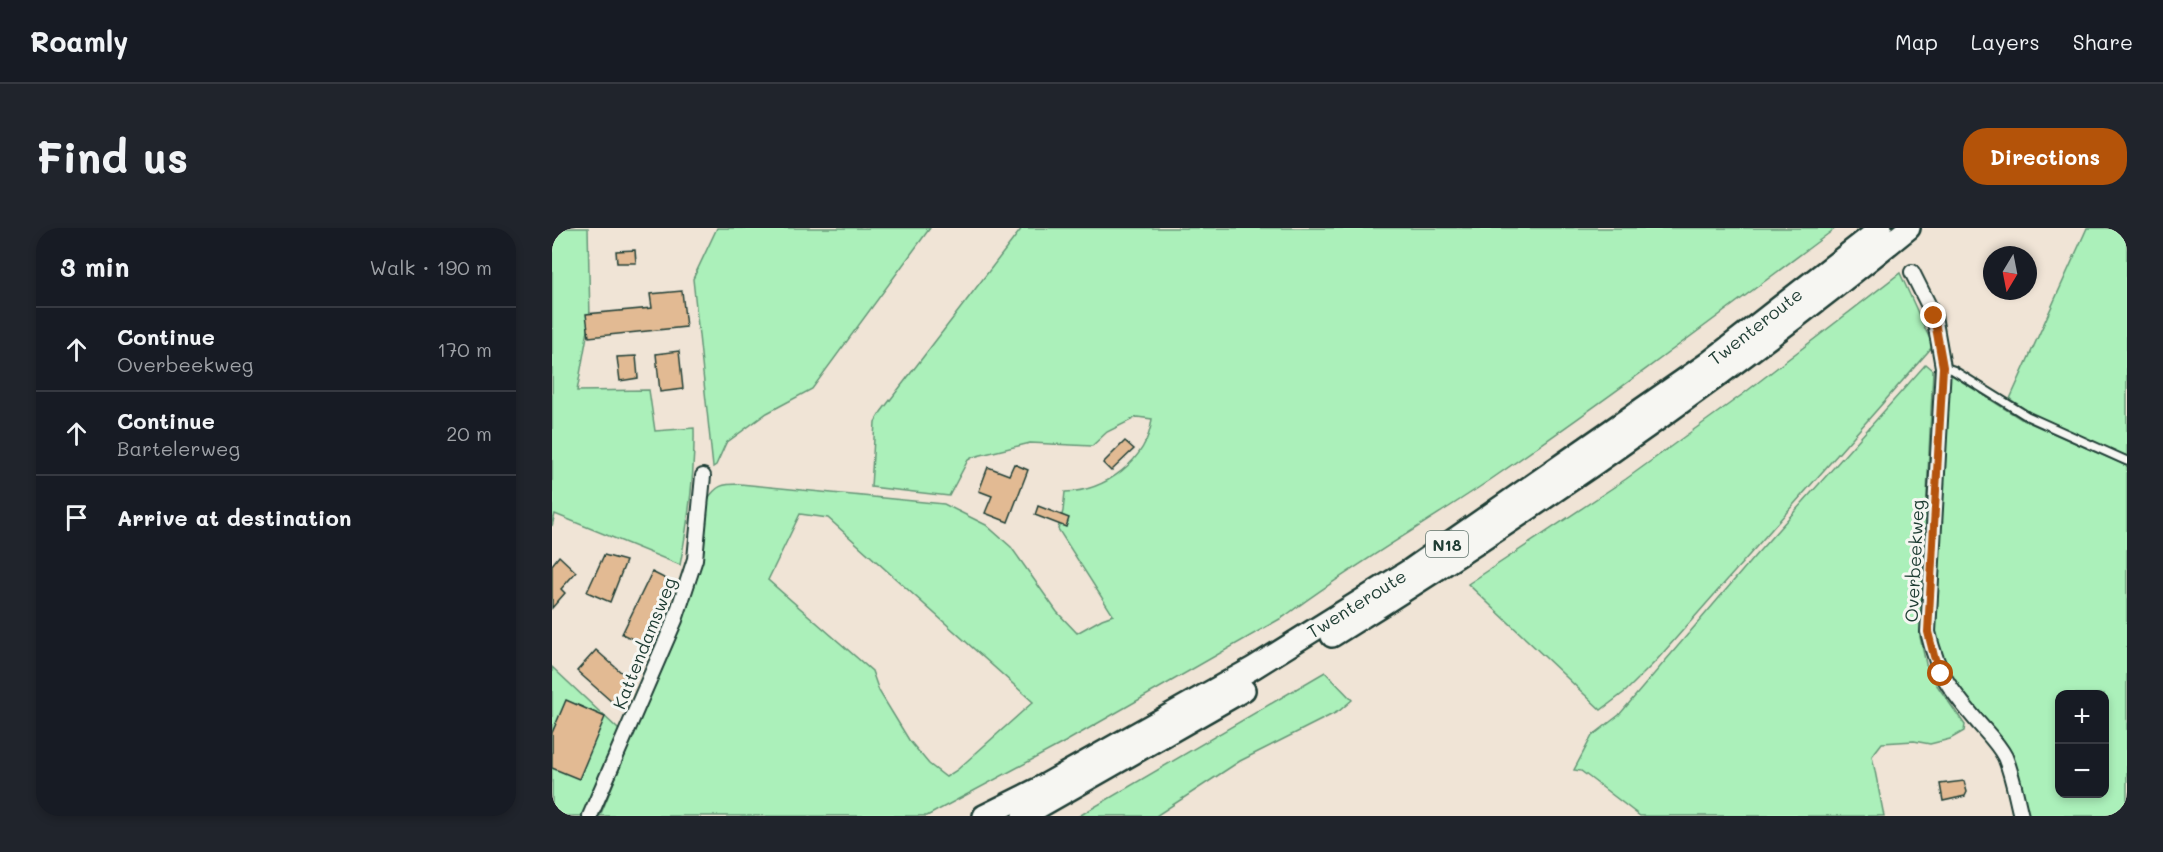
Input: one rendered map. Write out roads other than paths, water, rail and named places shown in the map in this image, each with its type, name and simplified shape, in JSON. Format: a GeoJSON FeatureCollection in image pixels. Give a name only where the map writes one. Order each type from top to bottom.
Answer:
{"type":"FeatureCollection","features":[{"type":"Feature","properties":{"kind":"highway","name":"Twenteroute"},"geometry":{"type":"LineString","coordinates":[[984,816],[1036,790],[1253,669],[1410,570],[1708,363],[1881,228]]}},
{"type":"Feature","properties":{"kind":"highway","name":"Twenteroute"},"geometry":{"type":"LineString","coordinates":[[1023,816],[1264,678],[1418,583],[1545,499],[1718,376],[1909,228]]}},
{"type":"Feature","properties":{"kind":"street","name":"Overbeekweg"},"geometry":{"type":"LineString","coordinates":[[1912,272],[1934,316],[1942,360],[1928,632],[1941,674],[1953,692],[1994,740],[2004,756],[2021,816]]}},
{"type":"Feature","properties":{"kind":"street","name":"Kattendamsweg"},"geometry":{"type":"LineString","coordinates":[[590,816],[675,620],[696,559],[703,476]]}},
{"type":"Feature","properties":{"kind":"lane"},"geometry":{"type":"LineString","coordinates":[[1942,360],[2027,417],[2127,461]]}}]}
